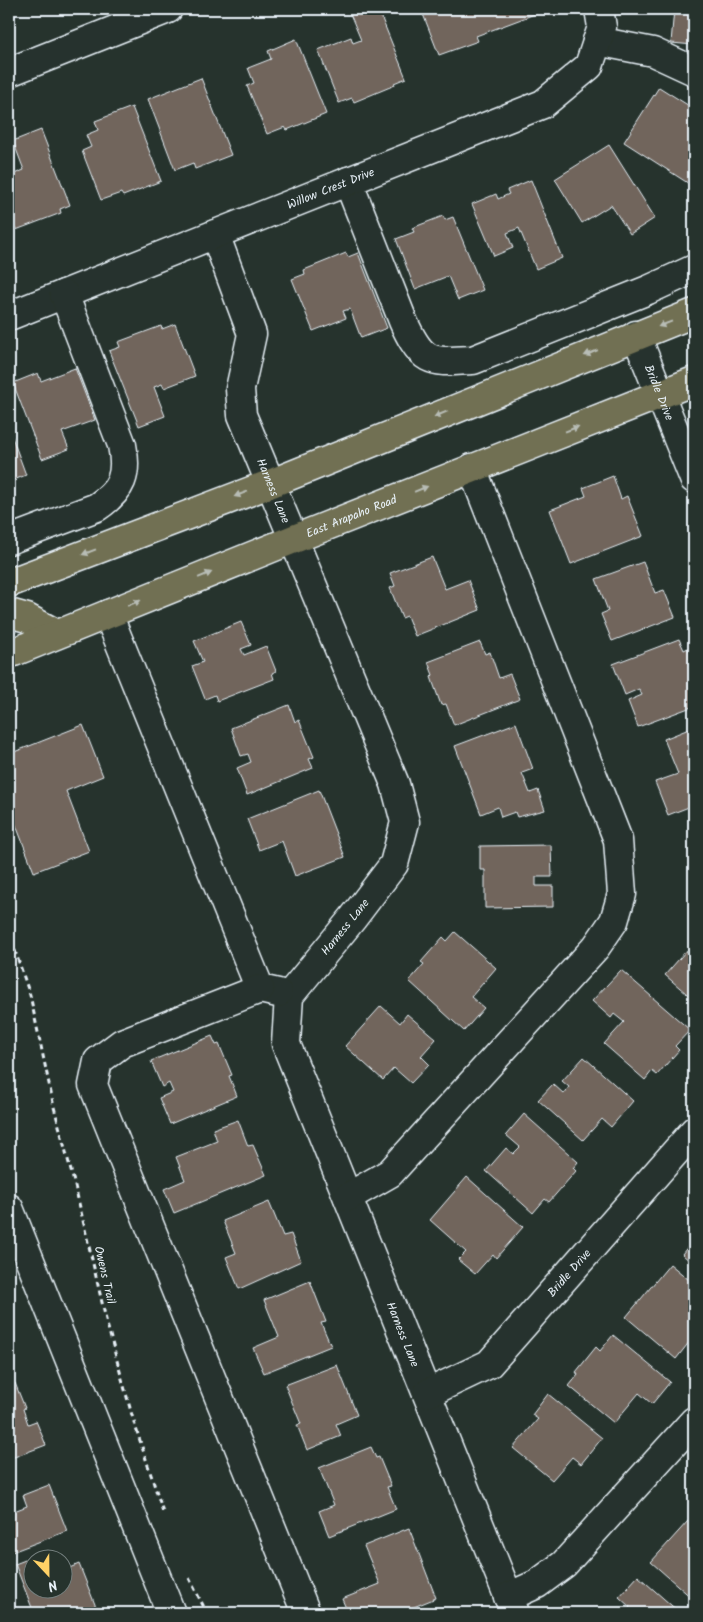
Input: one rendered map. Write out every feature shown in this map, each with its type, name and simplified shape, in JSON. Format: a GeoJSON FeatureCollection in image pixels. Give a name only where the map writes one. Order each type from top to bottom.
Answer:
{"type":"FeatureCollection","features":[{"type":"Feature","properties":{"kind":"main road"},"geometry":{"type":"LineString","coordinates":[[9,583],[272,483],[694,313]]}},
{"type":"Feature","properties":{"kind":"main road","name":"East Arapaho Road"},"geometry":{"type":"LineString","coordinates":[[9,654],[694,381]]}},
{"type":"Feature","properties":{"kind":"main road"},"geometry":{"type":"LineString","coordinates":[[9,613],[27,618],[57,634]]}},
{"type":"Feature","properties":{"kind":"street"},"geometry":{"type":"LineString","coordinates":[[9,72],[168,9]]}},
{"type":"Feature","properties":{"kind":"street","name":"Willow Crest Drive"},"geometry":{"type":"LineString","coordinates":[[9,316],[543,104],[589,66],[602,27],[599,9]]}},
{"type":"Feature","properties":{"kind":"street"},"geometry":{"type":"LineString","coordinates":[[598,40],[653,52],[694,71]]}},
{"type":"Feature","properties":{"kind":"street"},"geometry":{"type":"LineString","coordinates":[[348,181],[403,321],[414,342],[428,357],[446,361],[473,360],[648,290],[694,269]]}},
{"type":"Feature","properties":{"kind":"street","name":"Harness Lane"},"geometry":{"type":"LineString","coordinates":[[215,234],[252,334],[240,389],[242,415],[396,784],[405,822],[394,864],[353,918],[289,996],[286,1044],[512,1605]]}},
{"type":"Feature","properties":{"kind":"street"},"geometry":{"type":"LineString","coordinates":[[9,540],[97,507],[118,489],[123,477],[125,460],[122,445],[64,294]]}},
{"type":"Feature","properties":{"kind":"street","name":"Bridle Drive"},"geometry":{"type":"LineString","coordinates":[[636,335],[694,479]]}},
{"type":"Feature","properties":{"kind":"street"},"geometry":{"type":"LineString","coordinates":[[348,1197],[390,1173],[596,947],[614,921],[622,894],[618,840],[472,468]]}},
{"type":"Feature","properties":{"kind":"street"},"geometry":{"type":"LineString","coordinates":[[108,614],[260,989]]}},
{"type":"Feature","properties":{"kind":"street"},"geometry":{"type":"LineString","coordinates":[[289,996],[260,989],[122,1043],[98,1061],[93,1085],[306,1613]]}},
{"type":"Feature","properties":{"kind":"street","name":"Bridle Drive"},"geometry":{"type":"LineString","coordinates":[[428,1393],[489,1364],[694,1131]]}},
{"type":"Feature","properties":{"kind":"street"},"geometry":{"type":"LineString","coordinates":[[9,1208],[171,1613]]}},
{"type":"Feature","properties":{"kind":"street"},"geometry":{"type":"LineString","coordinates":[[512,1605],[564,1564],[694,1421]]}},
{"type":"Feature","properties":{"kind":"path","name":"Owens Trail"},"geometry":{"type":"LineString","coordinates":[[9,933],[30,995],[54,1107],[75,1186],[107,1324],[133,1419],[167,1523]]}},
{"type":"Feature","properties":{"kind":"path"},"geometry":{"type":"LineString","coordinates":[[185,1570],[208,1613]]}},
{"type":"Feature","properties":{"kind":"building"},"geometry":{"type":"Polygon","coordinates":[[[348,9],[378,9],[406,78],[394,83],[395,85],[354,102],[352,98],[339,103],[318,50],[351,37],[353,43],[361,40],[348,9]]]}},
{"type":"Feature","properties":{"kind":"building"},"geometry":{"type":"Polygon","coordinates":[[[421,9],[548,9],[476,36],[478,41],[439,55],[421,9]]]}},
{"type":"Feature","properties":{"kind":"building"},"geometry":{"type":"Polygon","coordinates":[[[674,9],[694,9],[694,45],[671,43],[674,9]]]}},
{"type":"Feature","properties":{"kind":"building"},"geometry":{"type":"Polygon","coordinates":[[[296,39],[326,114],[287,130],[285,127],[267,134],[247,86],[254,83],[248,68],[271,59],[268,51],[296,39]]]}},
{"type":"Feature","properties":{"kind":"building"},"geometry":{"type":"Polygon","coordinates":[[[201,78],[231,155],[195,169],[193,163],[175,170],[148,99],[201,78]]]}},
{"type":"Feature","properties":{"kind":"building"},"geometry":{"type":"Polygon","coordinates":[[[659,87],[694,109],[694,187],[624,142],[659,87]]]}},
{"type":"Feature","properties":{"kind":"building"},"geometry":{"type":"Polygon","coordinates":[[[132,107],[161,181],[123,196],[121,193],[101,200],[82,151],[91,147],[86,135],[98,130],[95,121],[132,107]]]}},
{"type":"Feature","properties":{"kind":"building"},"geometry":{"type":"Polygon","coordinates":[[[41,130],[70,205],[60,209],[61,213],[16,230],[15,227],[9,230],[9,168],[11,167],[14,174],[24,170],[13,141],[41,130]]]}},
{"type":"Feature","properties":{"kind":"building"},"geometry":{"type":"Polygon","coordinates":[[[609,145],[655,218],[630,234],[611,205],[582,223],[555,179],[609,145]]]}},
{"type":"Feature","properties":{"kind":"building"},"geometry":{"type":"Polygon","coordinates":[[[531,180],[562,258],[536,269],[519,228],[507,233],[513,248],[494,256],[472,204],[496,194],[498,199],[509,194],[507,190],[531,180]]]}},
{"type":"Feature","properties":{"kind":"building"},"geometry":{"type":"Polygon","coordinates":[[[443,216],[445,220],[453,217],[483,290],[458,300],[448,276],[415,289],[396,239],[414,232],[412,228],[443,216]]]}},
{"type":"Feature","properties":{"kind":"building"},"geometry":{"type":"Polygon","coordinates":[[[346,253],[348,257],[358,253],[387,328],[361,338],[350,309],[343,311],[346,318],[313,331],[292,279],[305,274],[304,270],[346,253]]]}},
{"type":"Feature","properties":{"kind":"building"},"geometry":{"type":"Polygon","coordinates":[[[175,324],[195,376],[164,388],[162,384],[154,387],[165,416],[139,426],[109,351],[120,347],[118,342],[161,326],[162,329],[175,324]]]}},
{"type":"Feature","properties":{"kind":"building"},"geometry":{"type":"Polygon","coordinates":[[[75,368],[95,420],[62,432],[69,449],[42,459],[13,383],[38,373],[41,381],[75,368]]]}},
{"type":"Feature","properties":{"kind":"building"},"geometry":{"type":"Polygon","coordinates":[[[9,429],[26,475],[9,482],[9,429]]]}},
{"type":"Feature","properties":{"kind":"building"},"geometry":{"type":"Polygon","coordinates":[[[613,476],[621,499],[627,496],[643,536],[571,564],[550,510],[586,496],[583,488],[613,476]]]}},
{"type":"Feature","properties":{"kind":"building"},"geometry":{"type":"Polygon","coordinates":[[[432,557],[445,589],[468,580],[480,610],[415,636],[407,616],[402,618],[390,588],[395,586],[390,573],[432,557]]]}},
{"type":"Feature","properties":{"kind":"building"},"geometry":{"type":"Polygon","coordinates":[[[643,562],[655,593],[664,590],[675,617],[612,641],[601,614],[608,611],[596,579],[643,562]]]}},
{"type":"Feature","properties":{"kind":"building"},"geometry":{"type":"Polygon","coordinates":[[[241,622],[251,645],[241,649],[244,655],[266,646],[276,671],[272,673],[274,679],[217,701],[215,695],[205,699],[192,666],[203,662],[194,641],[241,622]]]}},
{"type":"Feature","properties":{"kind":"building"},"geometry":{"type":"Polygon","coordinates":[[[679,639],[684,650],[688,648],[694,663],[694,706],[638,727],[628,701],[642,695],[639,689],[625,695],[613,664],[679,639]]]}},
{"type":"Feature","properties":{"kind":"building"},"geometry":{"type":"Polygon","coordinates":[[[480,642],[485,654],[490,652],[499,678],[510,674],[520,699],[454,725],[446,704],[441,705],[428,662],[480,642]]]}},
{"type":"Feature","properties":{"kind":"building"},"geometry":{"type":"Polygon","coordinates":[[[289,705],[295,722],[299,720],[314,757],[309,759],[313,768],[247,795],[237,768],[251,762],[248,754],[241,756],[231,728],[289,705]]]}},
{"type":"Feature","properties":{"kind":"building"},"geometry":{"type":"Polygon","coordinates":[[[516,723],[533,769],[522,773],[530,793],[538,790],[545,810],[517,817],[515,812],[501,817],[498,807],[481,814],[455,746],[516,723]]]}},
{"type":"Feature","properties":{"kind":"building"},"geometry":{"type":"Polygon","coordinates":[[[83,725],[103,776],[66,791],[89,851],[34,872],[9,807],[9,754],[83,725]]]}},
{"type":"Feature","properties":{"kind":"building"},"geometry":{"type":"Polygon","coordinates":[[[694,727],[694,805],[668,815],[655,782],[678,774],[664,739],[694,727]]]}},
{"type":"Feature","properties":{"kind":"building"},"geometry":{"type":"Polygon","coordinates":[[[319,790],[345,857],[295,876],[282,841],[259,850],[247,819],[319,790]]]}},
{"type":"Feature","properties":{"kind":"building"},"geometry":{"type":"Polygon","coordinates":[[[551,845],[552,877],[536,877],[536,886],[553,886],[553,907],[485,908],[485,870],[480,870],[480,846],[551,845]]]}},
{"type":"Feature","properties":{"kind":"building"},"geometry":{"type":"Polygon","coordinates":[[[455,932],[496,968],[471,997],[484,1008],[464,1031],[409,981],[424,964],[421,962],[443,937],[447,941],[455,932]]]}},
{"type":"Feature","properties":{"kind":"building"},"geometry":{"type":"Polygon","coordinates":[[[694,935],[694,945],[689,941],[694,935]]]}},
{"type":"Feature","properties":{"kind":"building"},"geometry":{"type":"Polygon","coordinates":[[[686,951],[692,956],[694,953],[694,1000],[665,975],[686,951]]]}},
{"type":"Feature","properties":{"kind":"building"},"geometry":{"type":"Polygon","coordinates":[[[621,970],[690,1030],[675,1046],[679,1050],[657,1075],[652,1071],[645,1080],[604,1044],[624,1022],[614,1014],[611,1018],[592,1001],[621,970]]]}},
{"type":"Feature","properties":{"kind":"building"},"geometry":{"type":"Polygon","coordinates":[[[381,1006],[400,1023],[407,1014],[436,1039],[421,1056],[429,1064],[411,1083],[394,1068],[383,1080],[345,1046],[381,1006]]]}},
{"type":"Feature","properties":{"kind":"building"},"geometry":{"type":"Polygon","coordinates":[[[212,1036],[216,1045],[219,1044],[232,1075],[229,1076],[237,1096],[170,1124],[159,1098],[173,1092],[169,1083],[162,1087],[151,1061],[212,1036]]]}},
{"type":"Feature","properties":{"kind":"building"},"geometry":{"type":"Polygon","coordinates":[[[584,1057],[633,1101],[611,1127],[602,1119],[583,1140],[538,1100],[553,1084],[564,1094],[569,1087],[562,1081],[584,1057]]]}},
{"type":"Feature","properties":{"kind":"building"},"geometry":{"type":"Polygon","coordinates":[[[524,1114],[578,1162],[573,1168],[576,1171],[549,1202],[545,1199],[533,1213],[486,1171],[506,1148],[513,1154],[520,1147],[506,1135],[524,1114]]]}},
{"type":"Feature","properties":{"kind":"building"},"geometry":{"type":"Polygon","coordinates":[[[238,1120],[248,1146],[253,1145],[266,1175],[174,1213],[164,1189],[185,1180],[176,1157],[217,1141],[213,1129],[238,1120]]]}},
{"type":"Feature","properties":{"kind":"building"},"geometry":{"type":"Polygon","coordinates":[[[467,1177],[523,1227],[496,1258],[493,1254],[475,1274],[458,1260],[466,1252],[430,1220],[467,1177]]]}},
{"type":"Feature","properties":{"kind":"building"},"geometry":{"type":"Polygon","coordinates":[[[269,1202],[283,1236],[291,1234],[301,1261],[239,1289],[226,1257],[236,1253],[223,1221],[269,1202]]]}},
{"type":"Feature","properties":{"kind":"building"},"geometry":{"type":"Polygon","coordinates":[[[694,1239],[694,1265],[682,1254],[694,1239]]]}},
{"type":"Feature","properties":{"kind":"building"},"geometry":{"type":"Polygon","coordinates":[[[670,1264],[694,1284],[694,1336],[676,1359],[626,1317],[670,1264]]]}},
{"type":"Feature","properties":{"kind":"building"},"geometry":{"type":"Polygon","coordinates":[[[310,1281],[326,1322],[321,1323],[331,1346],[264,1373],[253,1348],[279,1337],[264,1300],[310,1281]]]}},
{"type":"Feature","properties":{"kind":"building"},"geometry":{"type":"Polygon","coordinates":[[[613,1335],[670,1382],[652,1404],[639,1393],[614,1423],[569,1386],[578,1375],[576,1372],[596,1347],[600,1351],[613,1335]]]}},
{"type":"Feature","properties":{"kind":"building"},"geometry":{"type":"Polygon","coordinates":[[[337,1365],[357,1415],[336,1424],[341,1436],[307,1450],[297,1425],[301,1424],[285,1385],[337,1365]]]}},
{"type":"Feature","properties":{"kind":"building"},"geometry":{"type":"Polygon","coordinates":[[[15,1383],[25,1408],[23,1409],[28,1424],[36,1421],[46,1445],[9,1459],[9,1385],[15,1383]]]}},
{"type":"Feature","properties":{"kind":"building"},"geometry":{"type":"Polygon","coordinates":[[[548,1394],[602,1438],[581,1464],[572,1457],[552,1480],[513,1448],[538,1419],[532,1415],[548,1394]]]}},
{"type":"Feature","properties":{"kind":"building"},"geometry":{"type":"Polygon","coordinates":[[[371,1447],[376,1458],[379,1457],[391,1486],[387,1487],[396,1509],[329,1536],[319,1511],[334,1505],[319,1468],[371,1447]]]}},
{"type":"Feature","properties":{"kind":"building"},"geometry":{"type":"Polygon","coordinates":[[[49,1485],[67,1531],[12,1552],[9,1545],[9,1513],[27,1506],[23,1495],[49,1485]]]}},
{"type":"Feature","properties":{"kind":"building"},"geometry":{"type":"Polygon","coordinates":[[[688,1521],[694,1526],[694,1600],[651,1562],[688,1521]]]}},
{"type":"Feature","properties":{"kind":"building"},"geometry":{"type":"Polygon","coordinates":[[[409,1528],[436,1598],[399,1613],[348,1613],[342,1599],[380,1584],[364,1546],[409,1528]]]}},
{"type":"Feature","properties":{"kind":"building"},"geometry":{"type":"Polygon","coordinates":[[[22,1561],[22,1582],[15,1564],[22,1561]]]}},
{"type":"Feature","properties":{"kind":"building"},"geometry":{"type":"Polygon","coordinates":[[[79,1564],[96,1607],[81,1613],[34,1613],[29,1600],[72,1600],[72,1567],[79,1564]]]}},
{"type":"Feature","properties":{"kind":"building"},"geometry":{"type":"Polygon","coordinates":[[[638,1576],[680,1613],[625,1613],[630,1607],[619,1597],[638,1576]]]}}]}
